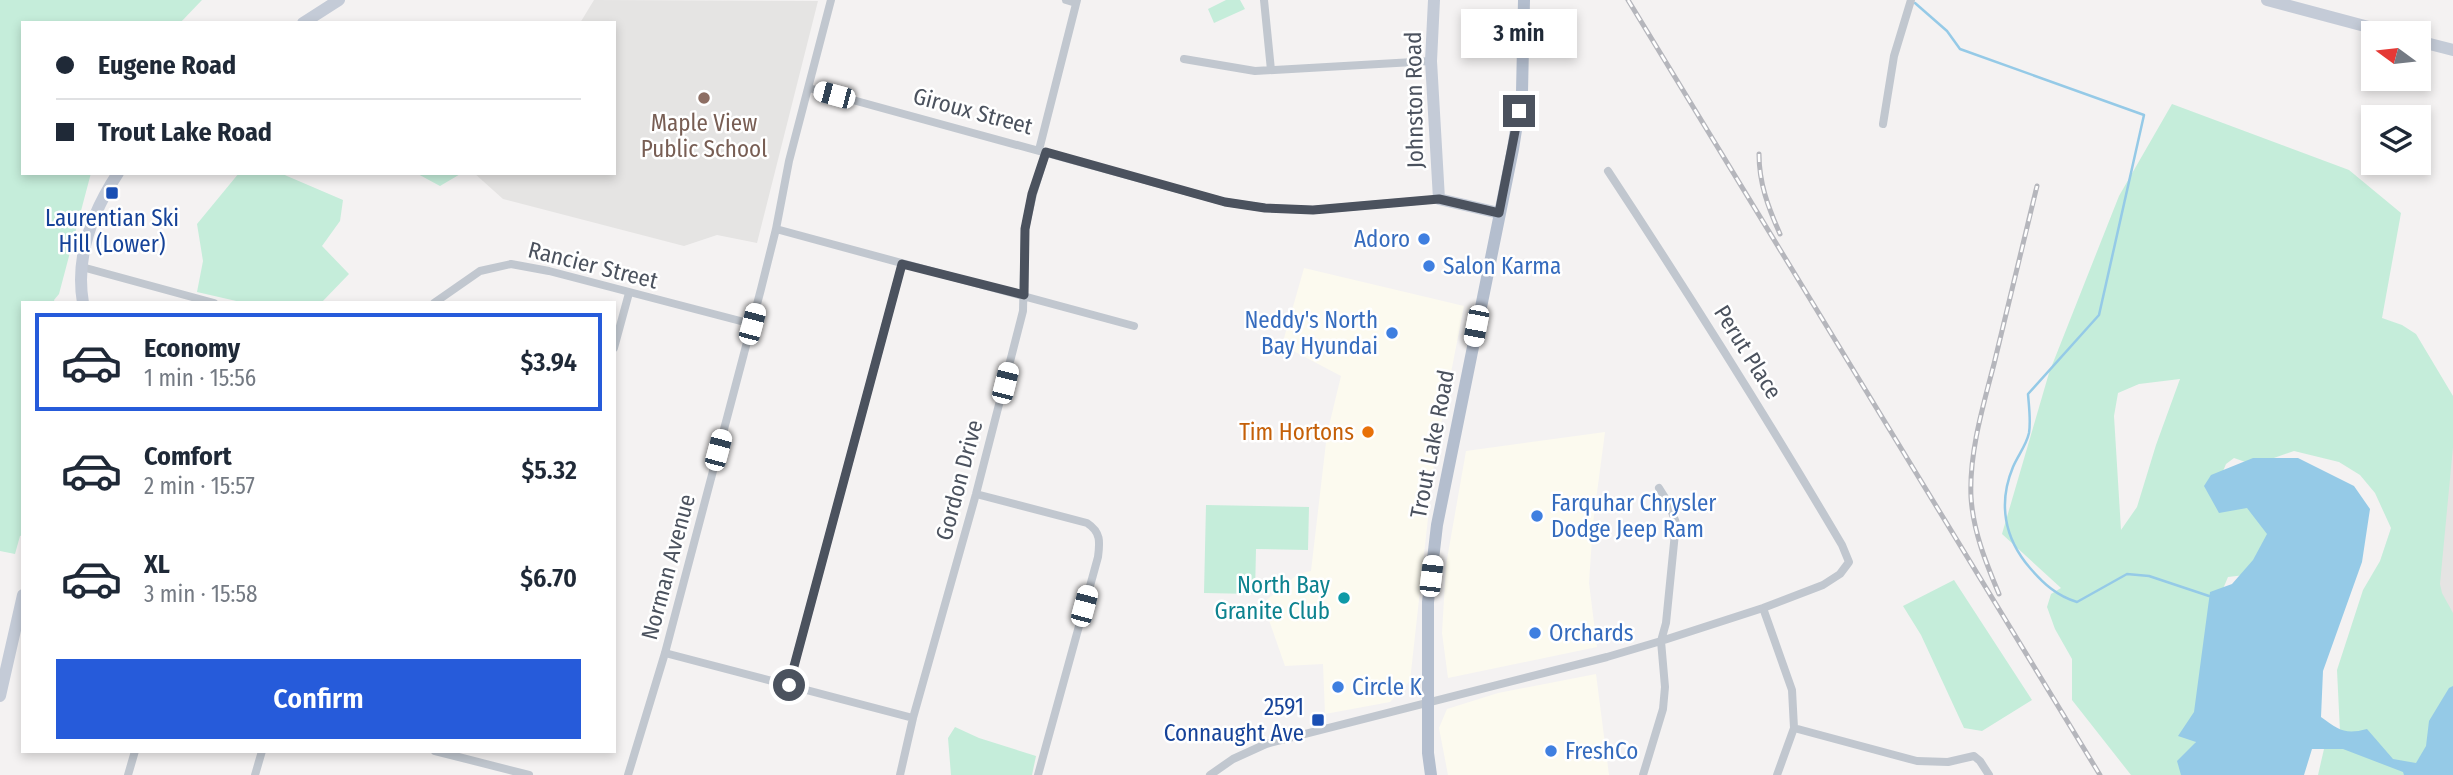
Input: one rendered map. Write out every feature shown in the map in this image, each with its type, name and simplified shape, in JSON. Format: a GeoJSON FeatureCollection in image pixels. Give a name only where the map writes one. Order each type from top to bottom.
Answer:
{"type":"FeatureCollection","features":[{"type":"Feature","properties":{"kind":"main road","name":"Trout Lake Road"},"geometry":{"type":"LineString","coordinates":[[1431,775],[1427,702],[1428,602],[1437,525],[1513,149],[1521,92],[1524,0]]}},
{"type":"Feature","properties":{"kind":"street"},"geometry":{"type":"LineString","coordinates":[[306,21],[339,0]]}},
{"type":"Feature","properties":{"kind":"street","name":"Norman Avenue"},"geometry":{"type":"LineString","coordinates":[[628,775],[665,653],[752,324],[776,229],[789,161],[831,0]]}},
{"type":"Feature","properties":{"kind":"street"},"geometry":{"type":"LineString","coordinates":[[1066,0],[1077,1]]}},
{"type":"Feature","properties":{"kind":"street"},"geometry":{"type":"LineString","coordinates":[[1264,0],[1271,71]]}},
{"type":"Feature","properties":{"kind":"street","name":"Johnston Road"},"geometry":{"type":"LineString","coordinates":[[1434,0],[1431,61],[1439,199]]}},
{"type":"Feature","properties":{"kind":"street"},"geometry":{"type":"LineString","coordinates":[[1883,124],[1894,56],[1911,0]]}},
{"type":"Feature","properties":{"kind":"street"},"geometry":{"type":"LineString","coordinates":[[2267,0],[2361,25]]}},
{"type":"Feature","properties":{"kind":"street","name":"Gordon Drive"},"geometry":{"type":"LineString","coordinates":[[900,775],[1023,310],[1025,229],[1077,1]]}},
{"type":"Feature","properties":{"kind":"street"},"geometry":{"type":"LineString","coordinates":[[2431,44],[2453,50]]}},
{"type":"Feature","properties":{"kind":"street"},"geometry":{"type":"LineString","coordinates":[[1184,59],[1255,71],[1431,61]]}},
{"type":"Feature","properties":{"kind":"street","name":"Giroux Street"},"geometry":{"type":"LineString","coordinates":[[808,88],[1225,202],[1265,208],[1313,210],[1439,199],[1499,213]]}},
{"type":"Feature","properties":{"kind":"street","name":"Perut Place"},"geometry":{"type":"LineString","coordinates":[[1608,171],[1686,289],[1849,558],[1840,573],[1823,585],[1763,608]]}},
{"type":"Feature","properties":{"kind":"street"},"geometry":{"type":"LineString","coordinates":[[83,301],[82,267],[86,240],[117,175]]}},
{"type":"Feature","properties":{"kind":"street"},"geometry":{"type":"LineString","coordinates":[[776,229],[1134,326]]}},
{"type":"Feature","properties":{"kind":"street","name":"Rancier Street"},"geometry":{"type":"LineString","coordinates":[[437,301],[480,271],[511,264],[549,271],[752,324]]}},
{"type":"Feature","properties":{"kind":"street"},"geometry":{"type":"LineString","coordinates":[[789,685],[902,264]]}},
{"type":"Feature","properties":{"kind":"street"},"geometry":{"type":"LineString","coordinates":[[82,267],[207,301]]}},
{"type":"Feature","properties":{"kind":"street"},"geometry":{"type":"LineString","coordinates":[[616,341],[629,293]]}},
{"type":"Feature","properties":{"kind":"street"},"geometry":{"type":"LineString","coordinates":[[1643,775],[1662,709],[1665,687],[1661,640],[1666,623],[1676,523],[1659,488]]}},
{"type":"Feature","properties":{"kind":"street"},"geometry":{"type":"LineString","coordinates":[[976,494],[1087,523],[1099,535],[1098,557],[1038,775]]}},
{"type":"Feature","properties":{"kind":"street"},"geometry":{"type":"LineString","coordinates":[[0,696],[21,604]]}},
{"type":"Feature","properties":{"kind":"street"},"geometry":{"type":"LineString","coordinates":[[1210,775],[1233,759],[1266,744],[1606,657],[1763,608],[1792,690],[1794,728],[1777,775]]}},
{"type":"Feature","properties":{"kind":"street"},"geometry":{"type":"LineString","coordinates":[[665,653],[913,718]]}},
{"type":"Feature","properties":{"kind":"street"},"geometry":{"type":"LineString","coordinates":[[1794,728],[1916,761],[1948,762],[1974,756],[1989,775]]}},
{"type":"Feature","properties":{"kind":"street"},"geometry":{"type":"LineString","coordinates":[[128,775],[134,753]]}},
{"type":"Feature","properties":{"kind":"street"},"geometry":{"type":"LineString","coordinates":[[255,775],[261,753]]}},
{"type":"Feature","properties":{"kind":"street"},"geometry":{"type":"LineString","coordinates":[[443,753],[529,775]]}},
{"type":"Feature","properties":{"kind":"shaded area","name":"Maple View Public School"},"geometry":{"type":"Polygon","coordinates":[[[594,0],[818,1],[757,243],[717,235],[684,246],[503,199],[476,175],[616,175],[616,21],[581,21],[594,0]]]}},
{"type":"Feature","properties":{"kind":"shaded area"},"geometry":{"type":"Polygon","coordinates":[[[1304,268],[1464,306],[1435,455],[1410,681],[1390,702],[1325,714],[1323,664],[1285,666],[1263,603],[1298,574],[1311,571],[1327,434],[1341,376],[1282,345],[1304,268]]]}},
{"type":"Feature","properties":{"kind":"shaded area"},"geometry":{"type":"Polygon","coordinates":[[[1605,432],[1593,523],[1589,583],[1597,647],[1448,678],[1442,633],[1446,565],[1466,451],[1605,432]]]}},
{"type":"Feature","properties":{"kind":"shaded area"},"geometry":{"type":"Polygon","coordinates":[[[2453,435],[2453,627],[2425,603],[2453,435]]]}},
{"type":"Feature","properties":{"kind":"shaded area"},"geometry":{"type":"Polygon","coordinates":[[[1596,674],[1609,775],[1448,775],[1439,728],[1447,709],[1498,693],[1596,674]]]}},
{"type":"Feature","properties":{"kind":"green space"},"geometry":{"type":"Polygon","coordinates":[[[0,0],[202,0],[182,21],[21,21],[21,175],[90,175],[59,294],[54,301],[21,301],[21,536],[15,554],[0,551],[0,0]]]}},
{"type":"Feature","properties":{"kind":"green space"},"geometry":{"type":"Polygon","coordinates":[[[1226,0],[1240,0],[1245,9],[1214,23],[1208,9],[1226,0]]]}},
{"type":"Feature","properties":{"kind":"green space"},"geometry":{"type":"Polygon","coordinates":[[[2172,104],[2349,170],[2401,213],[2382,318],[2402,325],[2416,334],[2453,396],[2453,447],[2440,584],[2453,613],[2453,714],[2432,775],[2318,775],[2327,736],[2340,732],[2337,670],[2363,590],[2380,561],[2391,528],[2375,493],[2360,475],[2339,462],[2294,451],[2254,465],[2234,458],[2226,464],[2218,483],[2243,506],[2263,514],[2270,543],[2245,575],[2228,577],[2220,596],[2193,722],[2200,775],[2131,775],[2072,700],[2072,659],[2055,629],[2047,607],[2051,594],[2061,588],[2002,534],[2049,373],[2119,196],[2172,104]],[[2180,379],[2139,384],[2118,393],[2114,416],[2121,530],[2137,507],[2180,379]]]}},
{"type":"Feature","properties":{"kind":"green space"},"geometry":{"type":"Polygon","coordinates":[[[237,175],[285,175],[343,200],[340,221],[322,246],[349,274],[323,301],[236,301],[197,292],[203,261],[197,224],[237,175]]]}},
{"type":"Feature","properties":{"kind":"green space"},"geometry":{"type":"Polygon","coordinates":[[[420,175],[459,175],[440,186],[420,175]]]}},
{"type":"Feature","properties":{"kind":"green space"},"geometry":{"type":"Polygon","coordinates":[[[1206,505],[1309,507],[1308,550],[1256,549],[1255,594],[1204,593],[1206,505]]]}},
{"type":"Feature","properties":{"kind":"green space"},"geometry":{"type":"Polygon","coordinates":[[[1954,580],[2032,700],[1982,731],[1964,728],[1921,635],[1903,606],[1954,580]]]}},
{"type":"Feature","properties":{"kind":"green space"},"geometry":{"type":"Polygon","coordinates":[[[955,727],[979,738],[1036,756],[1032,775],[951,775],[948,738],[955,727]]]}},
{"type":"Feature","properties":{"kind":"water"},"geometry":{"type":"Polygon","coordinates":[[[2253,458],[2298,458],[2354,486],[2370,509],[2362,562],[2323,671],[2321,717],[2342,730],[2367,729],[2393,759],[2416,763],[2426,746],[2429,721],[2449,688],[2453,686],[2453,775],[2404,775],[2403,772],[2343,749],[2312,749],[2304,775],[2181,775],[2177,761],[2196,742],[2178,736],[2194,712],[2210,592],[2232,584],[2253,560],[2267,534],[2247,508],[2219,513],[2204,486],[2211,475],[2253,458]]]}},
{"type":"Feature","properties":{"kind":"waterway"},"geometry":{"type":"LineString","coordinates":[[1915,3],[1947,31],[1960,49],[2144,115],[2099,315],[2028,394],[2029,433],[2008,480],[2006,520],[2014,545],[2030,568],[2051,589],[2077,602],[2127,574],[2149,576],[2209,596]]}},
{"type":"Feature","properties":{"kind":"railway"},"geometry":{"type":"LineString","coordinates":[[1628,0],[2100,775]]}},
{"type":"Feature","properties":{"kind":"railway"},"geometry":{"type":"LineString","coordinates":[[1759,154],[1765,195],[1780,234]]}},
{"type":"Feature","properties":{"kind":"railway"},"geometry":{"type":"LineString","coordinates":[[1999,594],[1974,522],[1971,497],[1972,464],[1981,413],[2037,186]]}},
{"type":"Feature","properties":{"kind":"place","name":"Maple View Public School"},"geometry":{"type":"Point","coordinates":[704,98]}},
{"type":"Feature","properties":{"kind":"place","name":"Laurentian Ski Hill (Lower)"},"geometry":{"type":"Point","coordinates":[112,193]}},
{"type":"Feature","properties":{"kind":"place","name":"Adoro"},"geometry":{"type":"Point","coordinates":[1424,239]}},
{"type":"Feature","properties":{"kind":"place","name":"Salon Karma"},"geometry":{"type":"Point","coordinates":[1429,266]}},
{"type":"Feature","properties":{"kind":"place","name":"Neddy's North Bay Hyundai"},"geometry":{"type":"Point","coordinates":[1392,333]}},
{"type":"Feature","properties":{"kind":"place","name":"Tim Hortons"},"geometry":{"type":"Point","coordinates":[1368,432]}},
{"type":"Feature","properties":{"kind":"place","name":"Farquhar Chrysler Dodge Jeep Ram"},"geometry":{"type":"Point","coordinates":[1537,516]}},
{"type":"Feature","properties":{"kind":"place","name":"North Bay Granite Club"},"geometry":{"type":"Point","coordinates":[1344,598]}},
{"type":"Feature","properties":{"kind":"place","name":"Orchards"},"geometry":{"type":"Point","coordinates":[1535,633]}},
{"type":"Feature","properties":{"kind":"place","name":"Circle K"},"geometry":{"type":"Point","coordinates":[1338,687]}},
{"type":"Feature","properties":{"kind":"place","name":"2591 Connaught Ave"},"geometry":{"type":"Point","coordinates":[1318,720]}},
{"type":"Feature","properties":{"kind":"place","name":"FreshCo"},"geometry":{"type":"Point","coordinates":[1551,751]}},
{"type":"Feature","properties":{"kind":"route"},"geometry":{"type":"LineString","coordinates":[[789,685],[902,264],[1024,295],[1025,229],[1032,194],[1046,152],[1225,202],[1265,208],[1313,210],[1439,199],[1499,213],[1519,111]]}}]}
